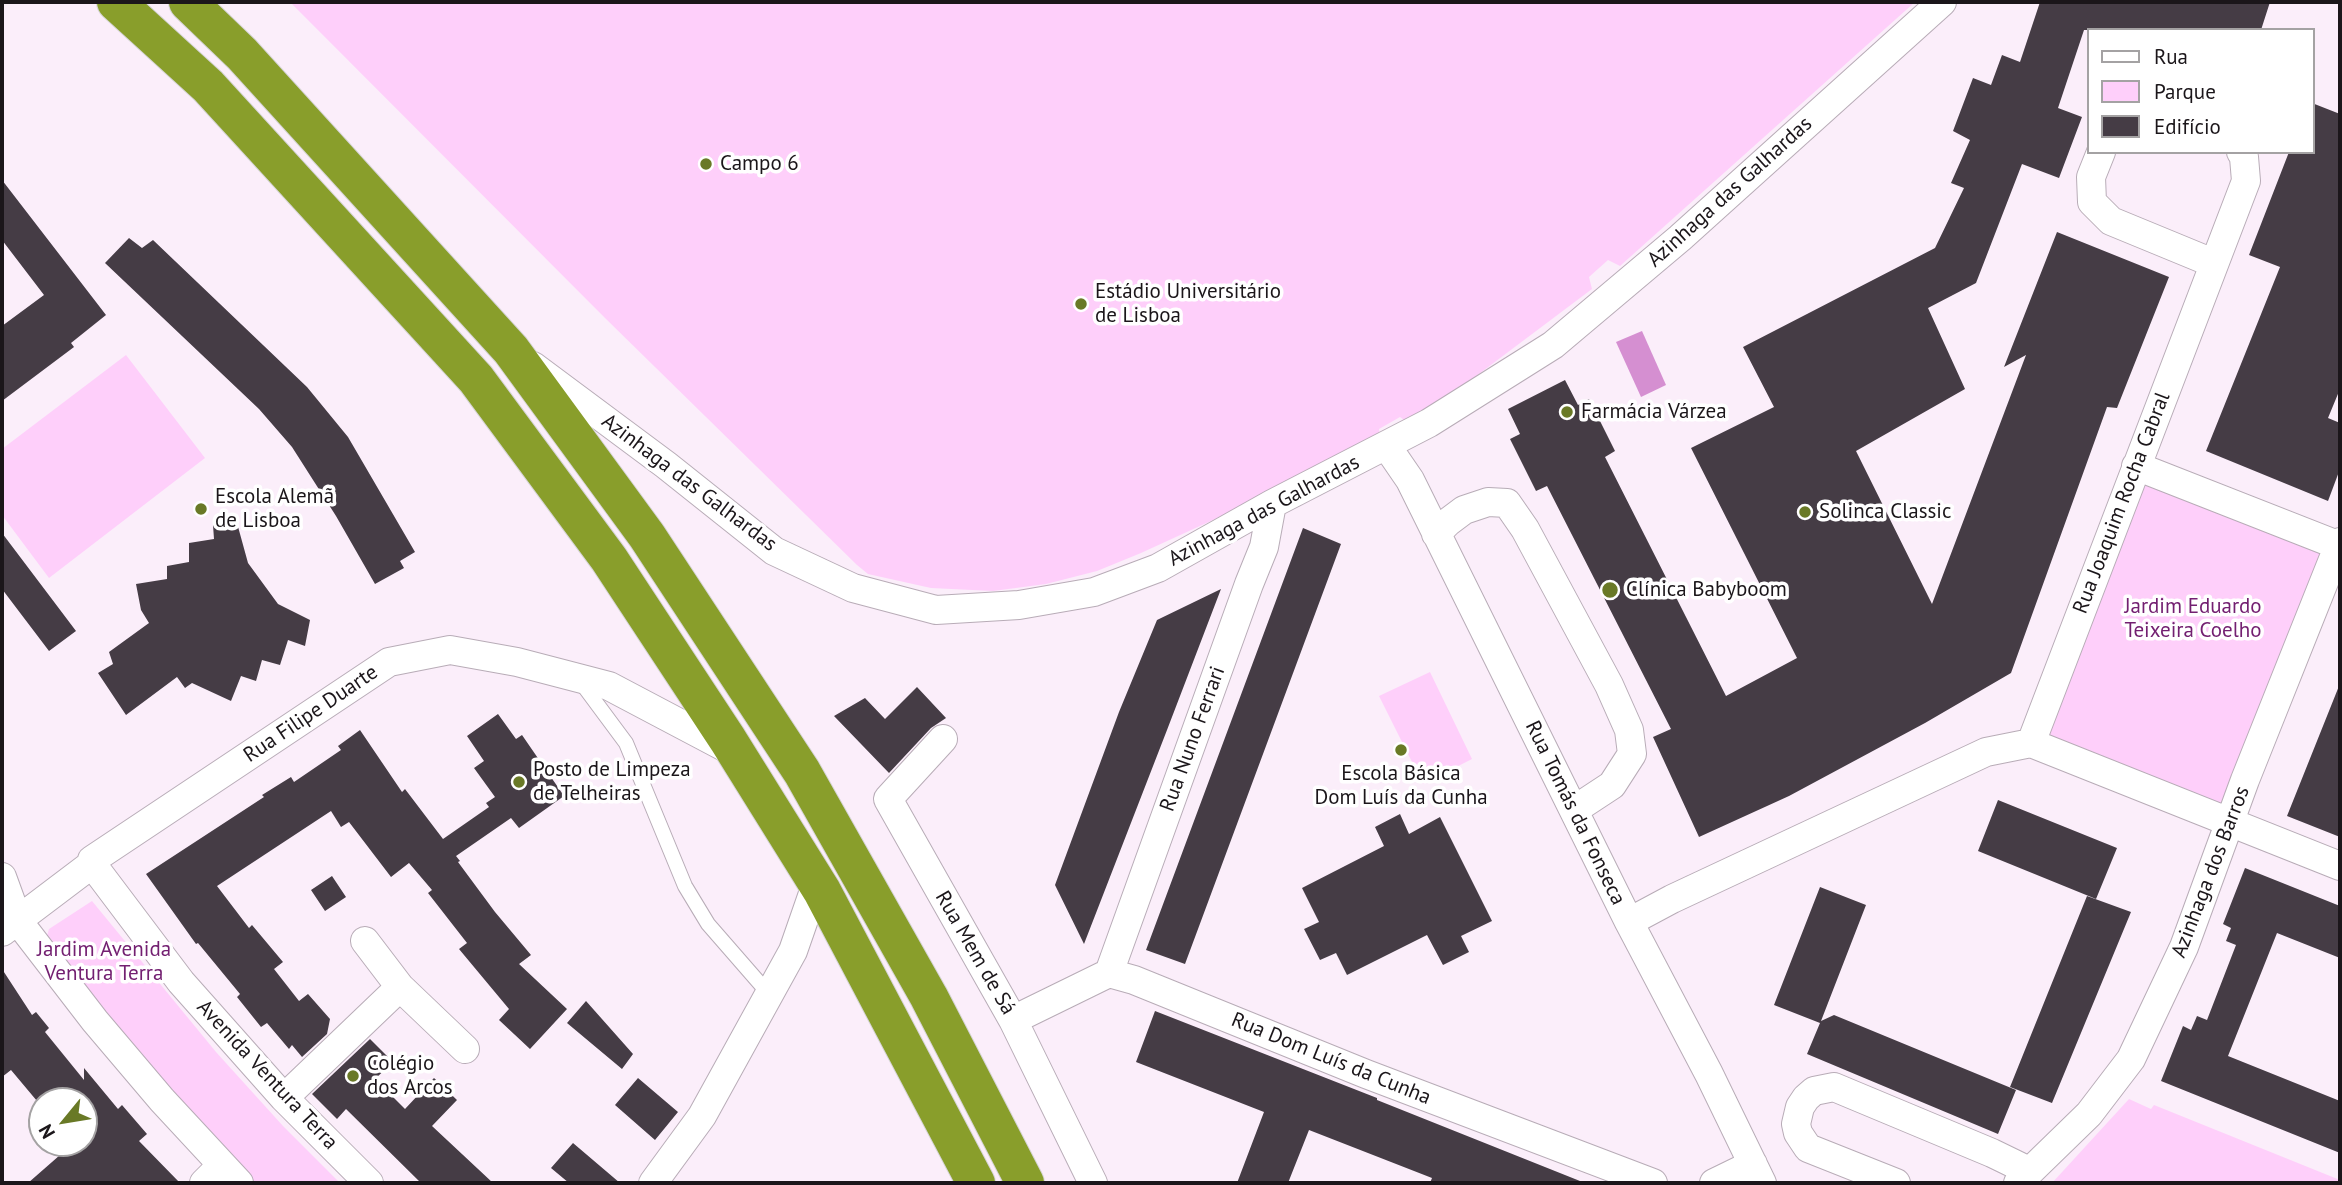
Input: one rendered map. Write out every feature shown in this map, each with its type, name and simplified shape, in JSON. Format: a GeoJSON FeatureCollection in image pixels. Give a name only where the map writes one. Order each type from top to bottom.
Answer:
{"type":"FeatureCollection","features":[{"type":"Feature","properties":{"kind":"highway"},"geometry":{"type":"LineString","coordinates":[[116,2],[208,86],[476,379],[609,559],[817,882],[976,1183]]}},
{"type":"Feature","properties":{"kind":"highway"},"geometry":{"type":"LineString","coordinates":[[188,2],[242,54],[511,349],[647,536],[802,772],[929,997],[1025,1183]]}},
{"type":"Feature","properties":{"kind":"street","name":"Azinhaga das Galhardas"},"geometry":{"type":"LineString","coordinates":[[511,349],[666,465],[774,551],[853,588],[936,610],[1019,605],[1094,592],[1158,568],[1272,504],[1429,423],[1553,345],[1681,238],[1942,2]]}},
{"type":"Feature","properties":{"kind":"street"},"geometry":{"type":"LineString","coordinates":[[2100,154],[2091,177],[2092,202],[2111,221],[2213,263]]}},
{"type":"Feature","properties":{"kind":"street","name":"Rua Joaquim Rocha Cabral"},"geometry":{"type":"LineString","coordinates":[[2031,743],[2246,181],[2243,154]]}},
{"type":"Feature","properties":{"kind":"street","name":"Rua Tomás da Fonseca"},"geometry":{"type":"LineString","coordinates":[[1386,445],[1410,480],[1629,922],[1758,1174]]}},
{"type":"Feature","properties":{"kind":"street"},"geometry":{"type":"LineString","coordinates":[[2136,466],[2340,545]]}},
{"type":"Feature","properties":{"kind":"street"},"geometry":{"type":"LineString","coordinates":[[1436,534],[1464,510],[1488,502],[1507,503],[1525,529],[1609,685],[1629,730],[1632,754],[1612,785],[1574,810]]}},
{"type":"Feature","properties":{"kind":"street","name":"Rua Nuno Ferrari"},"geometry":{"type":"LineString","coordinates":[[1109,972],[1264,547],[1272,504]]}},
{"type":"Feature","properties":{"kind":"street","name":"Azinhaga dos Barros"},"geometry":{"type":"LineString","coordinates":[[1896,1183],[1808,1148],[1798,1133],[1796,1124],[1800,1107],[1806,1098],[1814,1091],[1835,1087],[1992,1153],[2023,1177],[2089,1114],[2131,1059],[2185,947],[2229,823],[2340,545]]}},
{"type":"Feature","properties":{"kind":"street","name":"Rua Filipe Duarte"},"geometry":{"type":"LineString","coordinates":[[10,927],[92,864],[92,860],[388,662],[450,650],[517,662],[577,677],[608,686],[737,754]]}},
{"type":"Feature","properties":{"kind":"street","name":"Rua Mem de Sá"},"geometry":{"type":"LineString","coordinates":[[943,739],[888,799],[1013,1020],[1093,1183]]}},
{"type":"Feature","properties":{"kind":"street"},"geometry":{"type":"LineString","coordinates":[[1629,922],[1685,893],[1986,752],[2031,743],[2340,866]]}},
{"type":"Feature","properties":{"kind":"street","name":"Avenida Ventura Terra"},"geometry":{"type":"LineString","coordinates":[[92,864],[181,982],[284,1098],[369,1183]]}},
{"type":"Feature","properties":{"kind":"street"},"geometry":{"type":"LineString","coordinates":[[2,877],[10,927],[112,1040],[221,1177]]}},
{"type":"Feature","properties":{"kind":"street"},"geometry":{"type":"LineString","coordinates":[[653,1183],[702,1116],[793,951],[817,882]]}},
{"type":"Feature","properties":{"kind":"street"},"geometry":{"type":"LineString","coordinates":[[365,940],[400,987],[464,1049]]}},
{"type":"Feature","properties":{"kind":"street"},"geometry":{"type":"LineString","coordinates":[[1013,1020],[1109,972]]}},
{"type":"Feature","properties":{"kind":"street","name":"Rua Dom Luís da Cunha"},"geometry":{"type":"LineString","coordinates":[[1109,972],[1366,1074],[1653,1183]]}},
{"type":"Feature","properties":{"kind":"street"},"geometry":{"type":"LineString","coordinates":[[284,1098],[400,987]]}},
{"type":"Feature","properties":{"kind":"street"},"geometry":{"type":"LineString","coordinates":[[1714,1183],[1758,1174]]}},
{"type":"Feature","properties":{"kind":"lane"},"geometry":{"type":"LineString","coordinates":[[577,677],[626,743],[685,886],[708,925],[769,994]]}},
{"type":"Feature","properties":{"kind":"green space","name":"Estádio Universitário de Lisboa"},"geometry":{"type":"Polygon","coordinates":[[[290,2],[1915,2],[1620,266],[1608,260],[1589,277],[1592,289],[1411,425],[1400,417],[1379,429],[1381,443],[1097,571],[1046,584],[993,591],[931,588],[868,574],[857,565],[605,318],[290,2]]]}},
{"type":"Feature","properties":{"kind":"green space"},"geometry":{"type":"Polygon","coordinates":[[[126,355],[205,458],[49,578],[2,515],[2,449],[126,355]]]}},
{"type":"Feature","properties":{"kind":"green space","name":"Jardim Eduardo Teixeira Coelho"},"geometry":{"type":"Polygon","coordinates":[[[2136,466],[2339,545],[2229,823],[2031,743],[2136,466]]]}},
{"type":"Feature","properties":{"kind":"green space"},"geometry":{"type":"Polygon","coordinates":[[[1430,672],[1472,759],[1423,784],[1379,696],[1430,672]]]}},
{"type":"Feature","properties":{"kind":"green space","name":"Jardim Avenida Ventura Terra"},"geometry":{"type":"Polygon","coordinates":[[[92,901],[216,1052],[283,1126],[340,1183],[256,1183],[171,1091],[105,1013],[47,936],[49,929],[92,901]]]}},
{"type":"Feature","properties":{"kind":"green space"},"geometry":{"type":"Polygon","coordinates":[[[2129,1099],[2151,1109],[2154,1105],[2340,1180],[2340,1183],[2052,1183],[2129,1099]]]}},
{"type":"Feature","properties":{"kind":"shaded area"},"geometry":{"type":"Polygon","coordinates":[[[1642,331],[1666,385],[1641,397],[1616,342],[1642,331]]]}},
{"type":"Feature","properties":{"kind":"building"},"geometry":{"type":"Polygon","coordinates":[[[2040,2],[2270,2],[2262,28],[2084,30],[2058,108],[2082,117],[2059,178],[2022,164],[1976,283],[1928,308],[1965,389],[1856,451],[1932,604],[2026,355],[2004,367],[2057,232],[2169,277],[2117,408],[2107,407],[2011,673],[1789,796],[1699,837],[1653,737],[1671,729],[1547,486],[1536,491],[1510,439],[1520,434],[1508,409],[1565,380],[1578,405],[1589,399],[1615,451],[1605,457],[1726,696],[1797,658],[1691,448],[1774,407],[1743,347],[1935,248],[1964,188],[1951,183],[1970,140],[1953,131],[1973,78],[1991,85],[2002,55],[2020,62],[2040,2]]]}},
{"type":"Feature","properties":{"kind":"building"},"geometry":{"type":"Polygon","coordinates":[[[2314,104],[2340,114],[2340,389],[2328,418],[2340,423],[2340,469],[2328,501],[2206,451],[2280,267],[2249,255],[2288,154],[2314,154],[2314,104]]]}},
{"type":"Feature","properties":{"kind":"building"},"geometry":{"type":"Polygon","coordinates":[[[2,180],[106,315],[71,343],[74,347],[2,401],[2,326],[44,295],[2,240],[2,180]]]}},
{"type":"Feature","properties":{"kind":"building"},"geometry":{"type":"Polygon","coordinates":[[[129,238],[142,248],[153,240],[307,387],[348,437],[415,552],[400,561],[404,568],[375,584],[292,447],[259,409],[105,263],[129,238]]]}},
{"type":"Feature","properties":{"kind":"building"},"geometry":{"type":"Polygon","coordinates":[[[237,523],[248,563],[278,604],[310,620],[305,646],[288,640],[280,665],[262,660],[256,681],[241,676],[231,701],[192,683],[185,688],[177,677],[126,715],[98,673],[113,664],[109,652],[149,623],[141,610],[136,584],[167,579],[167,566],[189,562],[189,543],[214,539],[213,525],[237,523]]]}},
{"type":"Feature","properties":{"kind":"building"},"geometry":{"type":"Polygon","coordinates":[[[1303,528],[1341,544],[1185,964],[1146,950],[1303,528]]]}},
{"type":"Feature","properties":{"kind":"building"},"geometry":{"type":"Polygon","coordinates":[[[2,533],[76,631],[49,651],[2,589],[2,533]]]}},
{"type":"Feature","properties":{"kind":"building"},"geometry":{"type":"Polygon","coordinates":[[[1221,589],[1084,944],[1055,885],[1119,712],[1157,620],[1221,589]]]}},
{"type":"Feature","properties":{"kind":"building"},"geometry":{"type":"Polygon","coordinates":[[[2340,686],[2340,837],[2287,816],[2340,686]]]}},
{"type":"Feature","properties":{"kind":"building"},"geometry":{"type":"Polygon","coordinates":[[[917,687],[946,718],[931,728],[889,773],[834,716],[865,698],[885,719],[917,687]]]}},
{"type":"Feature","properties":{"kind":"building"},"geometry":{"type":"Polygon","coordinates":[[[498,714],[516,739],[522,735],[564,796],[519,828],[511,818],[456,856],[495,912],[531,955],[519,964],[567,1009],[530,1049],[499,1020],[509,1009],[459,949],[467,943],[428,893],[432,890],[409,863],[391,877],[349,822],[341,827],[331,811],[217,886],[249,928],[252,925],[283,962],[274,969],[299,1001],[308,994],[330,1019],[327,1034],[302,1057],[292,1045],[289,1049],[267,1023],[261,1027],[237,997],[240,994],[198,943],[196,944],[146,874],[264,797],[262,795],[291,777],[294,782],[341,750],[338,746],[360,730],[402,792],[405,789],[443,839],[489,807],[486,803],[495,797],[474,768],[484,761],[467,736],[498,714]]]}},
{"type":"Feature","properties":{"kind":"building"},"geometry":{"type":"Polygon","coordinates":[[[1998,800],[2117,848],[2096,899],[1978,851],[1998,800]]]}},
{"type":"Feature","properties":{"kind":"building"},"geometry":{"type":"Polygon","coordinates":[[[1400,814],[1409,834],[1440,817],[1492,921],[1461,936],[1469,952],[1443,965],[1427,935],[1347,975],[1336,953],[1320,960],[1304,929],[1319,922],[1302,888],[1384,846],[1375,827],[1400,814]]]}},
{"type":"Feature","properties":{"kind":"building"},"geometry":{"type":"Polygon","coordinates":[[[2245,868],[2340,906],[2340,958],[2277,933],[2228,1056],[2340,1101],[2340,1153],[2161,1081],[2183,1026],[2191,1030],[2197,1016],[2207,1020],[2236,945],[2226,941],[2231,928],[2223,924],[2245,868]]]}},
{"type":"Feature","properties":{"kind":"building"},"geometry":{"type":"Polygon","coordinates":[[[332,876],[346,897],[325,911],[311,890],[332,876]]]}},
{"type":"Feature","properties":{"kind":"building"},"geometry":{"type":"Polygon","coordinates":[[[1820,887],[1866,905],[1821,1021],[1834,1015],[2016,1090],[1998,1134],[1807,1054],[1820,1023],[1774,1005],[1820,887]]]}},
{"type":"Feature","properties":{"kind":"building"},"geometry":{"type":"Polygon","coordinates":[[[2087,896],[2131,912],[2052,1103],[2010,1087],[2087,896]]]}},
{"type":"Feature","properties":{"kind":"building"},"geometry":{"type":"Polygon","coordinates":[[[2,969],[32,1015],[36,1012],[49,1028],[45,1032],[84,1080],[84,1068],[118,1109],[122,1105],[147,1134],[139,1141],[180,1183],[28,1183],[58,1157],[98,1157],[98,1087],[28,1087],[28,1090],[11,1070],[2,1077],[2,969]]]}},
{"type":"Feature","properties":{"kind":"building"},"geometry":{"type":"Polygon","coordinates":[[[586,1001],[633,1054],[622,1069],[567,1023],[586,1001]]]}},
{"type":"Feature","properties":{"kind":"building"},"geometry":{"type":"Polygon","coordinates":[[[1155,1011],[1585,1183],[1430,1183],[1432,1178],[1309,1130],[1288,1183],[1237,1183],[1264,1112],[1136,1062],[1155,1011]]]}},
{"type":"Feature","properties":{"kind":"building"},"geometry":{"type":"Polygon","coordinates":[[[370,1039],[393,1062],[375,1079],[405,1109],[434,1078],[457,1100],[432,1126],[493,1183],[421,1183],[346,1109],[337,1119],[312,1094],[370,1039]]]}},
{"type":"Feature","properties":{"kind":"building"},"geometry":{"type":"Polygon","coordinates":[[[638,1078],[678,1112],[655,1140],[615,1105],[638,1078]]]}},
{"type":"Feature","properties":{"kind":"building"},"geometry":{"type":"Polygon","coordinates":[[[573,1143],[620,1183],[569,1183],[551,1168],[573,1143]]]}},
{"type":"Feature","properties":{"kind":"place","name":"Campo 6"},"geometry":{"type":"Point","coordinates":[706,164]}},
{"type":"Feature","properties":{"kind":"place","name":"Estádio Universitário de Lisboa"},"geometry":{"type":"Point","coordinates":[1081,304]}},
{"type":"Feature","properties":{"kind":"place","name":"Farmácia Várzea"},"geometry":{"type":"Point","coordinates":[1567,412]}},
{"type":"Feature","properties":{"kind":"place","name":"Escola Alemã de Lisboa"},"geometry":{"type":"Point","coordinates":[201,509]}},
{"type":"Feature","properties":{"kind":"place","name":"Solinca Classic"},"geometry":{"type":"Point","coordinates":[1805,512]}},
{"type":"Feature","properties":{"kind":"place","name":"Clínica Babyboom"},"geometry":{"type":"Point","coordinates":[1610,590]}},
{"type":"Feature","properties":{"kind":"place","name":"Escola Básica Dom Luís da Cunha"},"geometry":{"type":"Point","coordinates":[1401,750]}},
{"type":"Feature","properties":{"kind":"place","name":"Posto de Limpeza de Telheiras"},"geometry":{"type":"Point","coordinates":[519,782]}},
{"type":"Feature","properties":{"kind":"place","name":"Colégio dos Arcos"},"geometry":{"type":"Point","coordinates":[353,1076]}}]}
